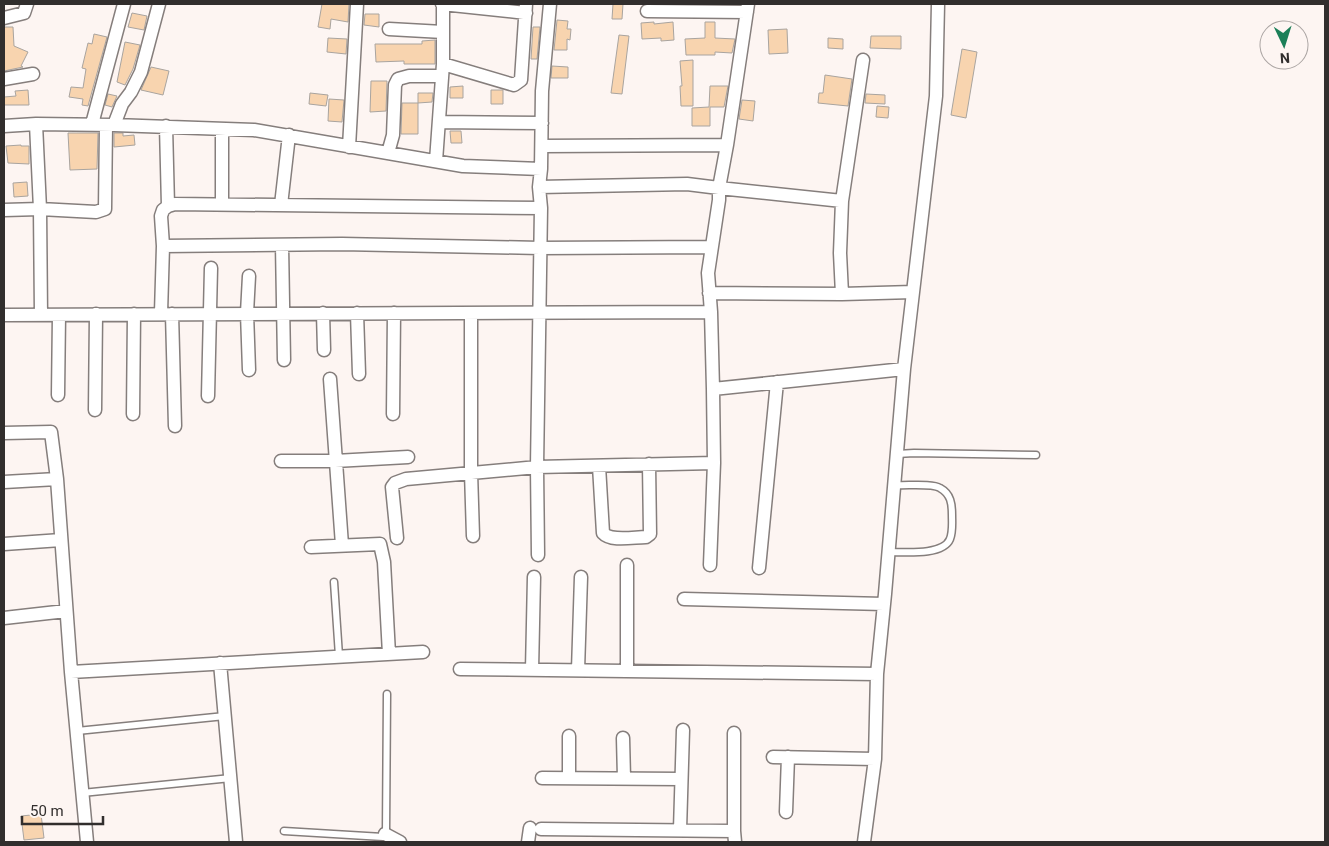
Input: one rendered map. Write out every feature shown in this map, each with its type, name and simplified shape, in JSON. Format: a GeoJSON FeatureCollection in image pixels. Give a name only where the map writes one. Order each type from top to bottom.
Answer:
{"type":"FeatureCollection","features":[{"type":"Feature","properties":{"kind":"street"},"geometry":{"type":"LineString","coordinates":[[4,18],[24,13],[28,4]]}},
{"type":"Feature","properties":{"kind":"street"},"geometry":{"type":"LineString","coordinates":[[92,124],[124,4]]}},
{"type":"Feature","properties":{"kind":"street"},"geometry":{"type":"LineString","coordinates":[[4,210],[40,209],[96,212],[105,209],[110,125],[141,72],[158,4]]}},
{"type":"Feature","properties":{"kind":"street"},"geometry":{"type":"LineString","coordinates":[[349,147],[357,4]]}},
{"type":"Feature","properties":{"kind":"street"},"geometry":{"type":"LineString","coordinates":[[388,153],[393,134],[395,86],[398,79],[443,70],[514,85],[521,80],[526,8],[442,4],[443,70],[436,161]]}},
{"type":"Feature","properties":{"kind":"street"},"geometry":{"type":"LineString","coordinates":[[538,555],[537,467],[541,208],[539,187],[542,146],[542,91],[550,4]]}},
{"type":"Feature","properties":{"kind":"street"},"geometry":{"type":"LineString","coordinates":[[864,842],[875,759],[877,674],[904,368],[936,103],[938,4]]}},
{"type":"Feature","properties":{"kind":"street"},"geometry":{"type":"LineString","coordinates":[[647,11],[748,8],[719,188],[719,200],[708,273],[714,463],[710,565]]}},
{"type":"Feature","properties":{"kind":"street"},"geometry":{"type":"LineString","coordinates":[[389,29],[443,32]]}},
{"type":"Feature","properties":{"kind":"street"},"geometry":{"type":"LineString","coordinates":[[842,294],[840,253],[842,201],[863,60]]}},
{"type":"Feature","properties":{"kind":"street"},"geometry":{"type":"LineString","coordinates":[[4,80],[33,74]]}},
{"type":"Feature","properties":{"kind":"street"},"geometry":{"type":"LineString","coordinates":[[439,122],[542,124]]}},
{"type":"Feature","properties":{"kind":"street"},"geometry":{"type":"LineString","coordinates":[[36,124],[40,209],[41,315]]}},
{"type":"Feature","properties":{"kind":"street"},"geometry":{"type":"LineString","coordinates":[[4,126],[92,124],[254,130],[463,166],[541,169]]}},
{"type":"Feature","properties":{"kind":"street"},"geometry":{"type":"LineString","coordinates":[[166,126],[168,206]]}},
{"type":"Feature","properties":{"kind":"street"},"geometry":{"type":"LineString","coordinates":[[222,129],[222,204]]}},
{"type":"Feature","properties":{"kind":"street"},"geometry":{"type":"LineString","coordinates":[[281,205],[289,135]]}},
{"type":"Feature","properties":{"kind":"street"},"geometry":{"type":"LineString","coordinates":[[542,146],[727,145]]}},
{"type":"Feature","properties":{"kind":"street"},"geometry":{"type":"LineString","coordinates":[[539,187],[688,184],[842,201]]}},
{"type":"Feature","properties":{"kind":"street"},"geometry":{"type":"LineString","coordinates":[[175,426],[161,216],[163,210],[168,206],[174,204],[222,204],[541,208]]}},
{"type":"Feature","properties":{"kind":"street"},"geometry":{"type":"LineString","coordinates":[[282,244],[284,360]]}},
{"type":"Feature","properties":{"kind":"street"},"geometry":{"type":"LineString","coordinates":[[163,246],[342,244],[540,248],[712,247]]}},
{"type":"Feature","properties":{"kind":"street"},"geometry":{"type":"LineString","coordinates":[[208,396],[211,268]]}},
{"type":"Feature","properties":{"kind":"street"},"geometry":{"type":"LineString","coordinates":[[249,276],[247,313],[249,370]]}},
{"type":"Feature","properties":{"kind":"street"},"geometry":{"type":"LineString","coordinates":[[709,293],[842,294],[913,292]]}},
{"type":"Feature","properties":{"kind":"street"},"geometry":{"type":"LineString","coordinates":[[4,315],[710,312]]}},
{"type":"Feature","properties":{"kind":"street"},"geometry":{"type":"LineString","coordinates":[[323,313],[324,350]]}},
{"type":"Feature","properties":{"kind":"street"},"geometry":{"type":"LineString","coordinates":[[357,313],[359,374]]}},
{"type":"Feature","properties":{"kind":"street"},"geometry":{"type":"LineString","coordinates":[[393,414],[394,313]]}},
{"type":"Feature","properties":{"kind":"street"},"geometry":{"type":"LineString","coordinates":[[471,313],[473,536]]}},
{"type":"Feature","properties":{"kind":"street"},"geometry":{"type":"LineString","coordinates":[[95,410],[96,314]]}},
{"type":"Feature","properties":{"kind":"street"},"geometry":{"type":"LineString","coordinates":[[133,414],[134,314]]}},
{"type":"Feature","properties":{"kind":"street"},"geometry":{"type":"LineString","coordinates":[[58,396],[59,315]]}},
{"type":"Feature","properties":{"kind":"street"},"geometry":{"type":"LineString","coordinates":[[713,389],[904,368]]}},
{"type":"Feature","properties":{"kind":"street"},"geometry":{"type":"LineString","coordinates":[[330,379],[342,546]]}},
{"type":"Feature","properties":{"kind":"street"},"geometry":{"type":"LineString","coordinates":[[760,568],[777,382]]}},
{"type":"Feature","properties":{"kind":"street"},"geometry":{"type":"LineString","coordinates":[[4,433],[51,432],[57,479],[71,672],[87,842]]}},
{"type":"Feature","properties":{"kind":"street"},"geometry":{"type":"LineString","coordinates":[[281,461],[335,461],[408,457]]}},
{"type":"Feature","properties":{"kind":"street"},"geometry":{"type":"LineString","coordinates":[[397,538],[391,493],[395,482],[406,479],[537,467],[714,463]]}},
{"type":"Feature","properties":{"kind":"street"},"geometry":{"type":"LineString","coordinates":[[599,466],[603,533],[608,537],[628,538],[646,537],[651,532],[649,464]]}},
{"type":"Feature","properties":{"kind":"street"},"geometry":{"type":"LineString","coordinates":[[4,482],[57,479]]}},
{"type":"Feature","properties":{"kind":"street"},"geometry":{"type":"LineString","coordinates":[[4,544],[61,540]]}},
{"type":"Feature","properties":{"kind":"street"},"geometry":{"type":"LineString","coordinates":[[311,546],[380,544],[384,562],[389,654]]}},
{"type":"Feature","properties":{"kind":"street"},"geometry":{"type":"LineString","coordinates":[[627,566],[627,671]]}},
{"type":"Feature","properties":{"kind":"street"},"geometry":{"type":"LineString","coordinates":[[532,670],[534,577]]}},
{"type":"Feature","properties":{"kind":"street"},"geometry":{"type":"LineString","coordinates":[[578,670],[580,577]]}},
{"type":"Feature","properties":{"kind":"street"},"geometry":{"type":"LineString","coordinates":[[684,599],[884,604]]}},
{"type":"Feature","properties":{"kind":"street"},"geometry":{"type":"LineString","coordinates":[[4,618],[66,611]]}},
{"type":"Feature","properties":{"kind":"street"},"geometry":{"type":"LineString","coordinates":[[71,672],[424,652]]}},
{"type":"Feature","properties":{"kind":"street"},"geometry":{"type":"LineString","coordinates":[[220,663],[236,842]]}},
{"type":"Feature","properties":{"kind":"street"},"geometry":{"type":"LineString","coordinates":[[460,669],[877,674]]}},
{"type":"Feature","properties":{"kind":"street"},"geometry":{"type":"LineString","coordinates":[[680,830],[683,730]]}},
{"type":"Feature","properties":{"kind":"street"},"geometry":{"type":"LineString","coordinates":[[528,842],[535,829],[680,830],[734,837],[734,733]]}},
{"type":"Feature","properties":{"kind":"street"},"geometry":{"type":"LineString","coordinates":[[569,736],[569,778]]}},
{"type":"Feature","properties":{"kind":"street"},"geometry":{"type":"LineString","coordinates":[[623,738],[624,778]]}},
{"type":"Feature","properties":{"kind":"street"},"geometry":{"type":"LineString","coordinates":[[773,757],[875,759]]}},
{"type":"Feature","properties":{"kind":"street"},"geometry":{"type":"LineString","coordinates":[[786,812],[788,757]]}},
{"type":"Feature","properties":{"kind":"street"},"geometry":{"type":"LineString","coordinates":[[542,778],[681,779]]}},
{"type":"Feature","properties":{"kind":"street"},"geometry":{"type":"LineString","coordinates":[[385,834],[400,842]]}},
{"type":"Feature","properties":{"kind":"lane"},"geometry":{"type":"LineString","coordinates":[[897,454],[1036,455]]}},
{"type":"Feature","properties":{"kind":"lane"},"geometry":{"type":"LineString","coordinates":[[888,552],[930,551],[943,547],[950,540],[952,528],[952,504],[948,495],[940,488],[928,485],[894,485]]}},
{"type":"Feature","properties":{"kind":"lane"},"geometry":{"type":"LineString","coordinates":[[334,582],[339,656]]}},
{"type":"Feature","properties":{"kind":"lane"},"geometry":{"type":"LineString","coordinates":[[284,831],[383,836],[385,834],[387,828],[387,694]]}},
{"type":"Feature","properties":{"kind":"lane"},"geometry":{"type":"LineString","coordinates":[[77,732],[225,716]]}},
{"type":"Feature","properties":{"kind":"lane"},"geometry":{"type":"LineString","coordinates":[[82,793],[231,778]]}},
{"type":"Feature","properties":{"kind":"building"},"geometry":{"type":"Polygon","coordinates":[[[322,4],[349,4],[348,22],[331,19],[330,29],[318,27],[322,4]]]}},
{"type":"Feature","properties":{"kind":"building"},"geometry":{"type":"Polygon","coordinates":[[[613,4],[623,4],[622,19],[612,19],[613,4]]]}},
{"type":"Feature","properties":{"kind":"building"},"geometry":{"type":"Polygon","coordinates":[[[132,13],[147,16],[144,30],[128,27],[132,13]]]}},
{"type":"Feature","properties":{"kind":"building"},"geometry":{"type":"Polygon","coordinates":[[[365,14],[379,14],[379,27],[364,25],[365,14]]]}},
{"type":"Feature","properties":{"kind":"building"},"geometry":{"type":"Polygon","coordinates":[[[557,20],[568,21],[567,29],[571,29],[570,40],[567,39],[567,50],[554,50],[557,20]]]}},
{"type":"Feature","properties":{"kind":"building"},"geometry":{"type":"Polygon","coordinates":[[[654,22],[654,24],[673,22],[674,40],[661,41],[661,38],[642,39],[641,23],[654,22]]]}},
{"type":"Feature","properties":{"kind":"building"},"geometry":{"type":"Polygon","coordinates":[[[705,22],[715,22],[715,38],[735,39],[732,53],[715,52],[715,55],[686,55],[685,39],[705,38],[705,22]]]}},
{"type":"Feature","properties":{"kind":"building"},"geometry":{"type":"Polygon","coordinates":[[[4,27],[13,27],[14,46],[28,52],[21,66],[23,67],[4,71],[4,27]]]}},
{"type":"Feature","properties":{"kind":"building"},"geometry":{"type":"Polygon","coordinates":[[[533,27],[540,27],[537,59],[531,59],[533,27]]]}},
{"type":"Feature","properties":{"kind":"building"},"geometry":{"type":"Polygon","coordinates":[[[787,29],[788,53],[769,54],[768,30],[787,29]]]}},
{"type":"Feature","properties":{"kind":"building"},"geometry":{"type":"Polygon","coordinates":[[[94,34],[107,37],[88,106],[82,105],[83,99],[69,97],[71,87],[83,88],[86,69],[82,68],[88,43],[92,44],[94,34]]]}},
{"type":"Feature","properties":{"kind":"building"},"geometry":{"type":"Polygon","coordinates":[[[619,35],[629,36],[622,94],[611,93],[619,35]]]}},
{"type":"Feature","properties":{"kind":"building"},"geometry":{"type":"Polygon","coordinates":[[[871,36],[901,36],[901,49],[870,48],[871,36]]]}},
{"type":"Feature","properties":{"kind":"building"},"geometry":{"type":"Polygon","coordinates":[[[328,38],[347,39],[346,54],[327,52],[328,38]]]}},
{"type":"Feature","properties":{"kind":"building"},"geometry":{"type":"Polygon","coordinates":[[[828,38],[843,39],[843,49],[828,48],[828,38]]]}},
{"type":"Feature","properties":{"kind":"building"},"geometry":{"type":"Polygon","coordinates":[[[435,40],[435,64],[404,64],[404,61],[376,62],[375,44],[422,44],[422,41],[435,40]]]}},
{"type":"Feature","properties":{"kind":"building"},"geometry":{"type":"Polygon","coordinates":[[[125,42],[140,45],[133,69],[125,85],[117,82],[125,42]]]}},
{"type":"Feature","properties":{"kind":"building"},"geometry":{"type":"Polygon","coordinates":[[[962,49],[977,52],[966,118],[951,115],[962,49]]]}},
{"type":"Feature","properties":{"kind":"building"},"geometry":{"type":"Polygon","coordinates":[[[693,60],[693,106],[681,106],[680,61],[693,60]]]}},
{"type":"Feature","properties":{"kind":"building"},"geometry":{"type":"Polygon","coordinates":[[[552,66],[568,67],[568,78],[551,78],[552,66]]]}},
{"type":"Feature","properties":{"kind":"building"},"geometry":{"type":"Polygon","coordinates":[[[151,67],[169,71],[163,95],[141,90],[151,67]]]}},
{"type":"Feature","properties":{"kind":"building"},"geometry":{"type":"Polygon","coordinates":[[[825,75],[852,79],[848,106],[818,103],[819,93],[823,93],[825,75]]]}},
{"type":"Feature","properties":{"kind":"building"},"geometry":{"type":"Polygon","coordinates":[[[371,81],[387,81],[386,111],[370,112],[371,81]]]}},
{"type":"Feature","properties":{"kind":"building"},"geometry":{"type":"Polygon","coordinates":[[[463,86],[463,98],[450,98],[450,87],[463,86]]]}},
{"type":"Feature","properties":{"kind":"building"},"geometry":{"type":"Polygon","coordinates":[[[710,86],[728,86],[724,107],[710,107],[710,126],[692,126],[692,108],[709,107],[710,86]]]}},
{"type":"Feature","properties":{"kind":"building"},"geometry":{"type":"Polygon","coordinates":[[[28,90],[29,105],[4,105],[4,97],[16,96],[15,91],[28,90]]]}},
{"type":"Feature","properties":{"kind":"building"},"geometry":{"type":"Polygon","coordinates":[[[491,90],[503,90],[503,104],[491,104],[491,90]]]}},
{"type":"Feature","properties":{"kind":"building"},"geometry":{"type":"Polygon","coordinates":[[[310,93],[328,95],[326,106],[309,104],[310,93]]]}},
{"type":"Feature","properties":{"kind":"building"},"geometry":{"type":"Polygon","coordinates":[[[418,93],[433,93],[432,102],[418,103],[418,93]]]}},
{"type":"Feature","properties":{"kind":"building"},"geometry":{"type":"Polygon","coordinates":[[[108,94],[117,96],[112,107],[105,105],[108,94]]]}},
{"type":"Feature","properties":{"kind":"building"},"geometry":{"type":"Polygon","coordinates":[[[866,94],[885,95],[885,104],[865,103],[866,94]]]}},
{"type":"Feature","properties":{"kind":"building"},"geometry":{"type":"Polygon","coordinates":[[[329,99],[344,100],[342,122],[328,121],[329,99]]]}},
{"type":"Feature","properties":{"kind":"building"},"geometry":{"type":"Polygon","coordinates":[[[742,100],[755,101],[753,121],[739,119],[742,100]]]}},
{"type":"Feature","properties":{"kind":"building"},"geometry":{"type":"Polygon","coordinates":[[[402,103],[418,103],[418,134],[401,134],[402,103]]]}},
{"type":"Feature","properties":{"kind":"building"},"geometry":{"type":"Polygon","coordinates":[[[877,106],[889,107],[888,118],[876,117],[877,106]]]}},
{"type":"Feature","properties":{"kind":"building"},"geometry":{"type":"Polygon","coordinates":[[[450,131],[461,131],[462,143],[451,143],[450,131]]]}},
{"type":"Feature","properties":{"kind":"building"},"geometry":{"type":"Polygon","coordinates":[[[68,133],[98,133],[97,169],[70,170],[68,133]]]}},
{"type":"Feature","properties":{"kind":"building"},"geometry":{"type":"Polygon","coordinates":[[[114,133],[123,133],[123,136],[134,135],[135,145],[114,147],[114,133]]]}},
{"type":"Feature","properties":{"kind":"building"},"geometry":{"type":"Polygon","coordinates":[[[6,146],[29,146],[29,164],[8,163],[6,146]]]}},
{"type":"Feature","properties":{"kind":"building"},"geometry":{"type":"Polygon","coordinates":[[[27,182],[28,196],[14,197],[13,183],[27,182]]]}},
{"type":"Feature","properties":{"kind":"building"},"geometry":{"type":"Polygon","coordinates":[[[41,814],[44,838],[24,840],[21,816],[41,814]]]}}]}
